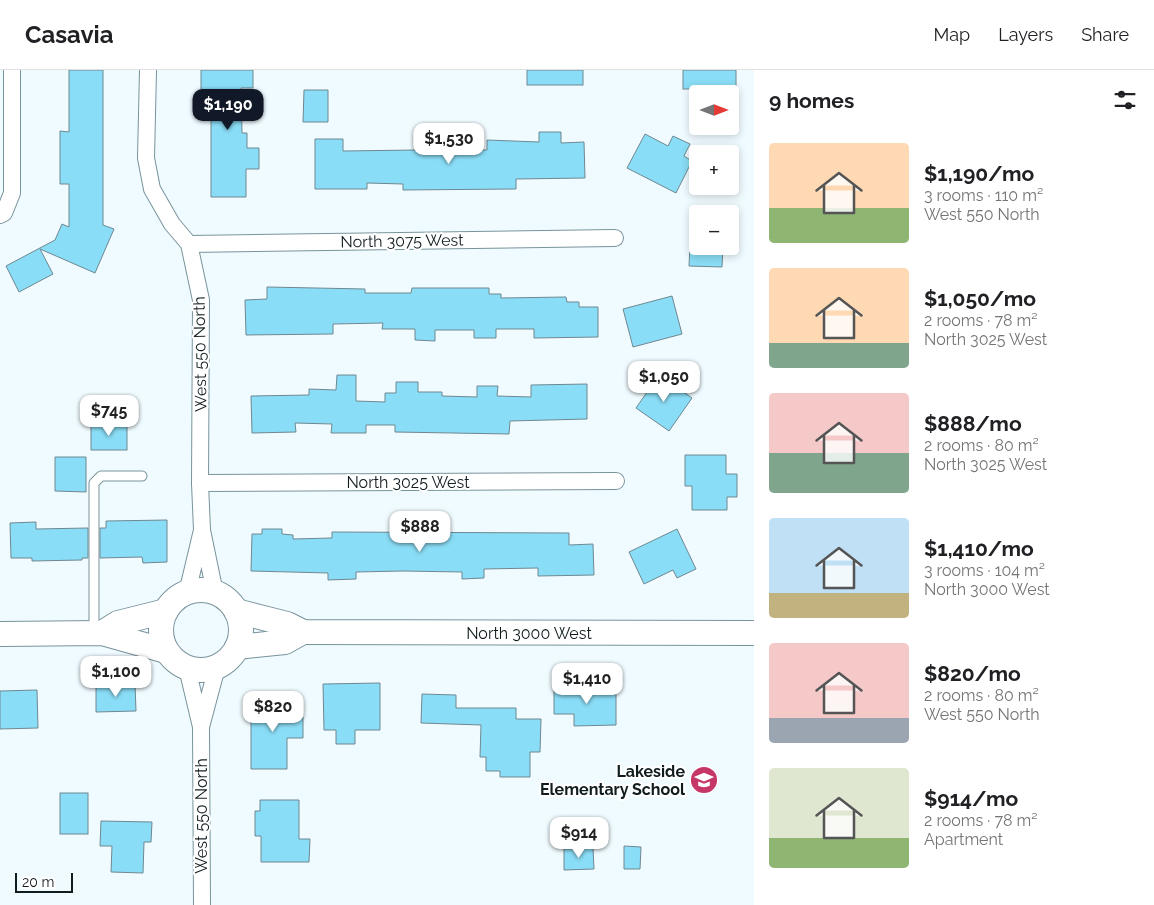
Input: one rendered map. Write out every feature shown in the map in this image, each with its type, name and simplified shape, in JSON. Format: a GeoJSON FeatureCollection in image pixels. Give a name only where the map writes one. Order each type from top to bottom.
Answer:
{"type":"FeatureCollection","features":[{"type":"Feature","properties":{"kind":"main road"},"geometry":{"type":"LineString","coordinates":[[200,591],[215,593],[227,600],[236,611],[240,624],[237,648],[229,659],[217,667],[204,670],[187,668],[175,661],[166,651],[161,638],[161,620],[175,600],[187,593],[200,591]]}},
{"type":"Feature","properties":{"kind":"main road"},"geometry":{"type":"LineString","coordinates":[[98,633],[118,623],[166,611]]}},
{"type":"Feature","properties":{"kind":"main road","name":"North 3000 West"},"geometry":{"type":"LineString","coordinates":[[236,611],[287,624],[303,632],[754,633]]}},
{"type":"Feature","properties":{"kind":"main road","name":"North 3000 West"},"geometry":{"type":"LineString","coordinates":[[237,648],[285,642],[303,632]]}},
{"type":"Feature","properties":{"kind":"main road"},"geometry":{"type":"LineString","coordinates":[[0,634],[98,633],[166,651]]}},
{"type":"Feature","properties":{"kind":"street"},"geometry":{"type":"LineString","coordinates":[[2,214],[12,193],[12,70]]}},
{"type":"Feature","properties":{"kind":"street","name":"West 550 North"},"geometry":{"type":"LineString","coordinates":[[148,70],[146,158],[152,189],[172,224],[189,244],[201,300],[200,483],[202,530],[215,593]]}},
{"type":"Feature","properties":{"kind":"street","name":"North 3075 West"},"geometry":{"type":"LineString","coordinates":[[189,244],[615,238]]}},
{"type":"Feature","properties":{"kind":"street","name":"North 3025 West"},"geometry":{"type":"LineString","coordinates":[[200,483],[616,481]]}},
{"type":"Feature","properties":{"kind":"street","name":"West 550 North"},"geometry":{"type":"LineString","coordinates":[[187,593],[202,530]]}},
{"type":"Feature","properties":{"kind":"street","name":"West 550 North"},"geometry":{"type":"LineString","coordinates":[[201,726],[217,667]]}},
{"type":"Feature","properties":{"kind":"street","name":"West 550 North"},"geometry":{"type":"LineString","coordinates":[[187,668],[201,726],[202,905]]}},
{"type":"Feature","properties":{"kind":"lane"},"geometry":{"type":"LineString","coordinates":[[98,633],[94,482],[101,476],[142,476]]}},
{"type":"Feature","properties":{"kind":"building"},"geometry":{"type":"Polygon","coordinates":[[[69,70],[103,70],[103,225],[114,229],[95,273],[40,249],[53,274],[19,292],[6,266],[55,240],[62,224],[69,227],[69,184],[60,184],[60,131],[69,132],[69,70]]]}},
{"type":"Feature","properties":{"kind":"building"},"geometry":{"type":"Polygon","coordinates":[[[201,70],[253,70],[253,88],[241,88],[242,133],[247,133],[247,148],[259,148],[259,169],[246,169],[246,197],[211,197],[211,113],[201,113],[201,70]]]}},
{"type":"Feature","properties":{"kind":"building"},"geometry":{"type":"Polygon","coordinates":[[[527,70],[583,70],[583,85],[527,85],[527,70]]]}},
{"type":"Feature","properties":{"kind":"building"},"geometry":{"type":"Polygon","coordinates":[[[683,70],[736,70],[736,85],[689,85],[689,89],[683,89],[683,70]]]}},
{"type":"Feature","properties":{"kind":"building"},"geometry":{"type":"Polygon","coordinates":[[[304,90],[328,90],[328,122],[303,122],[304,90]]]}},
{"type":"Feature","properties":{"kind":"building"},"geometry":{"type":"Polygon","coordinates":[[[539,132],[561,132],[561,143],[584,142],[585,178],[516,179],[516,189],[403,190],[403,184],[367,183],[367,189],[315,189],[315,139],[343,139],[343,151],[415,150],[415,139],[436,139],[436,150],[487,150],[487,140],[539,142],[539,132]]]}},
{"type":"Feature","properties":{"kind":"building"},"geometry":{"type":"Polygon","coordinates":[[[645,134],[668,146],[673,136],[690,144],[684,156],[689,159],[689,167],[676,193],[627,168],[645,134]]]}},
{"type":"Feature","properties":{"kind":"building"},"geometry":{"type":"Polygon","coordinates":[[[690,255],[723,255],[722,267],[689,266],[690,255]]]}},
{"type":"Feature","properties":{"kind":"building"},"geometry":{"type":"Polygon","coordinates":[[[267,287],[365,289],[365,293],[411,293],[412,288],[489,288],[489,294],[501,294],[501,298],[566,297],[567,302],[579,302],[579,307],[598,307],[598,337],[534,338],[534,329],[496,329],[496,338],[474,338],[474,330],[435,330],[435,341],[415,340],[415,329],[382,329],[383,323],[333,324],[333,334],[246,335],[245,300],[267,299],[267,287]]]}},
{"type":"Feature","properties":{"kind":"building"},"geometry":{"type":"Polygon","coordinates":[[[672,296],[682,334],[633,347],[623,309],[672,296]]]}},
{"type":"Feature","properties":{"kind":"building"},"geometry":{"type":"Polygon","coordinates":[[[337,375],[356,375],[356,401],[385,402],[385,393],[396,393],[396,382],[418,382],[418,392],[442,392],[442,396],[477,397],[477,386],[498,386],[497,396],[531,397],[531,385],[587,384],[587,419],[510,421],[509,434],[395,432],[395,425],[366,425],[366,433],[331,433],[332,424],[295,423],[296,432],[252,433],[251,396],[309,395],[309,389],[336,390],[337,375]]]}},
{"type":"Feature","properties":{"kind":"building"},"geometry":{"type":"Polygon","coordinates":[[[659,375],[692,398],[669,431],[636,408],[659,375]]]}},
{"type":"Feature","properties":{"kind":"building"},"geometry":{"type":"Polygon","coordinates":[[[91,424],[127,424],[127,450],[91,450],[91,424]]]}},
{"type":"Feature","properties":{"kind":"building"},"geometry":{"type":"Polygon","coordinates":[[[685,455],[726,455],[726,474],[737,474],[737,497],[727,497],[727,510],[692,510],[692,486],[685,486],[685,455]]]}},
{"type":"Feature","properties":{"kind":"building"},"geometry":{"type":"Polygon","coordinates":[[[55,457],[86,457],[86,492],[55,491],[55,457]]]}},
{"type":"Feature","properties":{"kind":"building"},"geometry":{"type":"Polygon","coordinates":[[[167,520],[167,562],[143,563],[142,557],[100,558],[100,528],[106,528],[106,521],[167,520]]]}},
{"type":"Feature","properties":{"kind":"building"},"geometry":{"type":"Polygon","coordinates":[[[36,522],[36,529],[88,528],[88,558],[82,558],[82,560],[32,561],[32,558],[11,558],[10,523],[36,522]]]}},
{"type":"Feature","properties":{"kind":"building"},"geometry":{"type":"Polygon","coordinates":[[[262,529],[282,529],[282,534],[293,535],[293,539],[332,538],[332,532],[569,533],[569,545],[593,544],[594,575],[538,576],[538,568],[484,569],[484,578],[462,579],[462,572],[403,571],[356,572],[356,579],[328,580],[328,573],[251,571],[252,534],[262,534],[262,529]]]}},
{"type":"Feature","properties":{"kind":"building"},"geometry":{"type":"Polygon","coordinates":[[[677,529],[696,569],[677,578],[673,570],[644,584],[629,552],[677,529]]]}},
{"type":"Feature","properties":{"kind":"building"},"geometry":{"type":"Polygon","coordinates":[[[380,683],[380,730],[355,730],[355,744],[336,744],[336,730],[324,730],[323,684],[380,683]]]}},
{"type":"Feature","properties":{"kind":"building"},"geometry":{"type":"Polygon","coordinates":[[[135,684],[136,711],[96,712],[96,685],[135,684]]]}},
{"type":"Feature","properties":{"kind":"building"},"geometry":{"type":"Polygon","coordinates":[[[616,686],[616,725],[574,726],[574,714],[554,714],[554,687],[616,686]]]}},
{"type":"Feature","properties":{"kind":"building"},"geometry":{"type":"Polygon","coordinates":[[[37,690],[38,728],[0,729],[0,691],[37,690]]]}},
{"type":"Feature","properties":{"kind":"building"},"geometry":{"type":"Polygon","coordinates":[[[422,694],[456,695],[456,708],[516,708],[516,719],[541,719],[540,752],[530,752],[530,777],[500,777],[500,771],[486,771],[486,757],[480,757],[481,725],[421,723],[422,694]]]}},
{"type":"Feature","properties":{"kind":"building"},"geometry":{"type":"Polygon","coordinates":[[[256,697],[287,697],[287,717],[303,717],[303,738],[287,738],[287,769],[251,769],[251,718],[255,718],[256,697]]]}},
{"type":"Feature","properties":{"kind":"building"},"geometry":{"type":"Polygon","coordinates":[[[60,793],[88,793],[88,834],[60,834],[60,793]]]}},
{"type":"Feature","properties":{"kind":"building"},"geometry":{"type":"Polygon","coordinates":[[[260,800],[299,800],[299,839],[310,839],[309,862],[261,862],[261,836],[255,836],[255,811],[260,811],[260,800]]]}},
{"type":"Feature","properties":{"kind":"building"},"geometry":{"type":"Polygon","coordinates":[[[101,821],[152,822],[151,842],[144,842],[143,873],[111,872],[112,846],[100,846],[101,821]]]}},
{"type":"Feature","properties":{"kind":"building"},"geometry":{"type":"Polygon","coordinates":[[[624,846],[641,847],[640,869],[624,869],[624,846]]]}},
{"type":"Feature","properties":{"kind":"building"},"geometry":{"type":"Polygon","coordinates":[[[593,848],[594,869],[564,870],[564,849],[593,848]]]}},
{"type":"Feature","properties":{"kind":"place","name":"Lakeside Elementary School"},"geometry":{"type":"Point","coordinates":[704,780]}}]}
